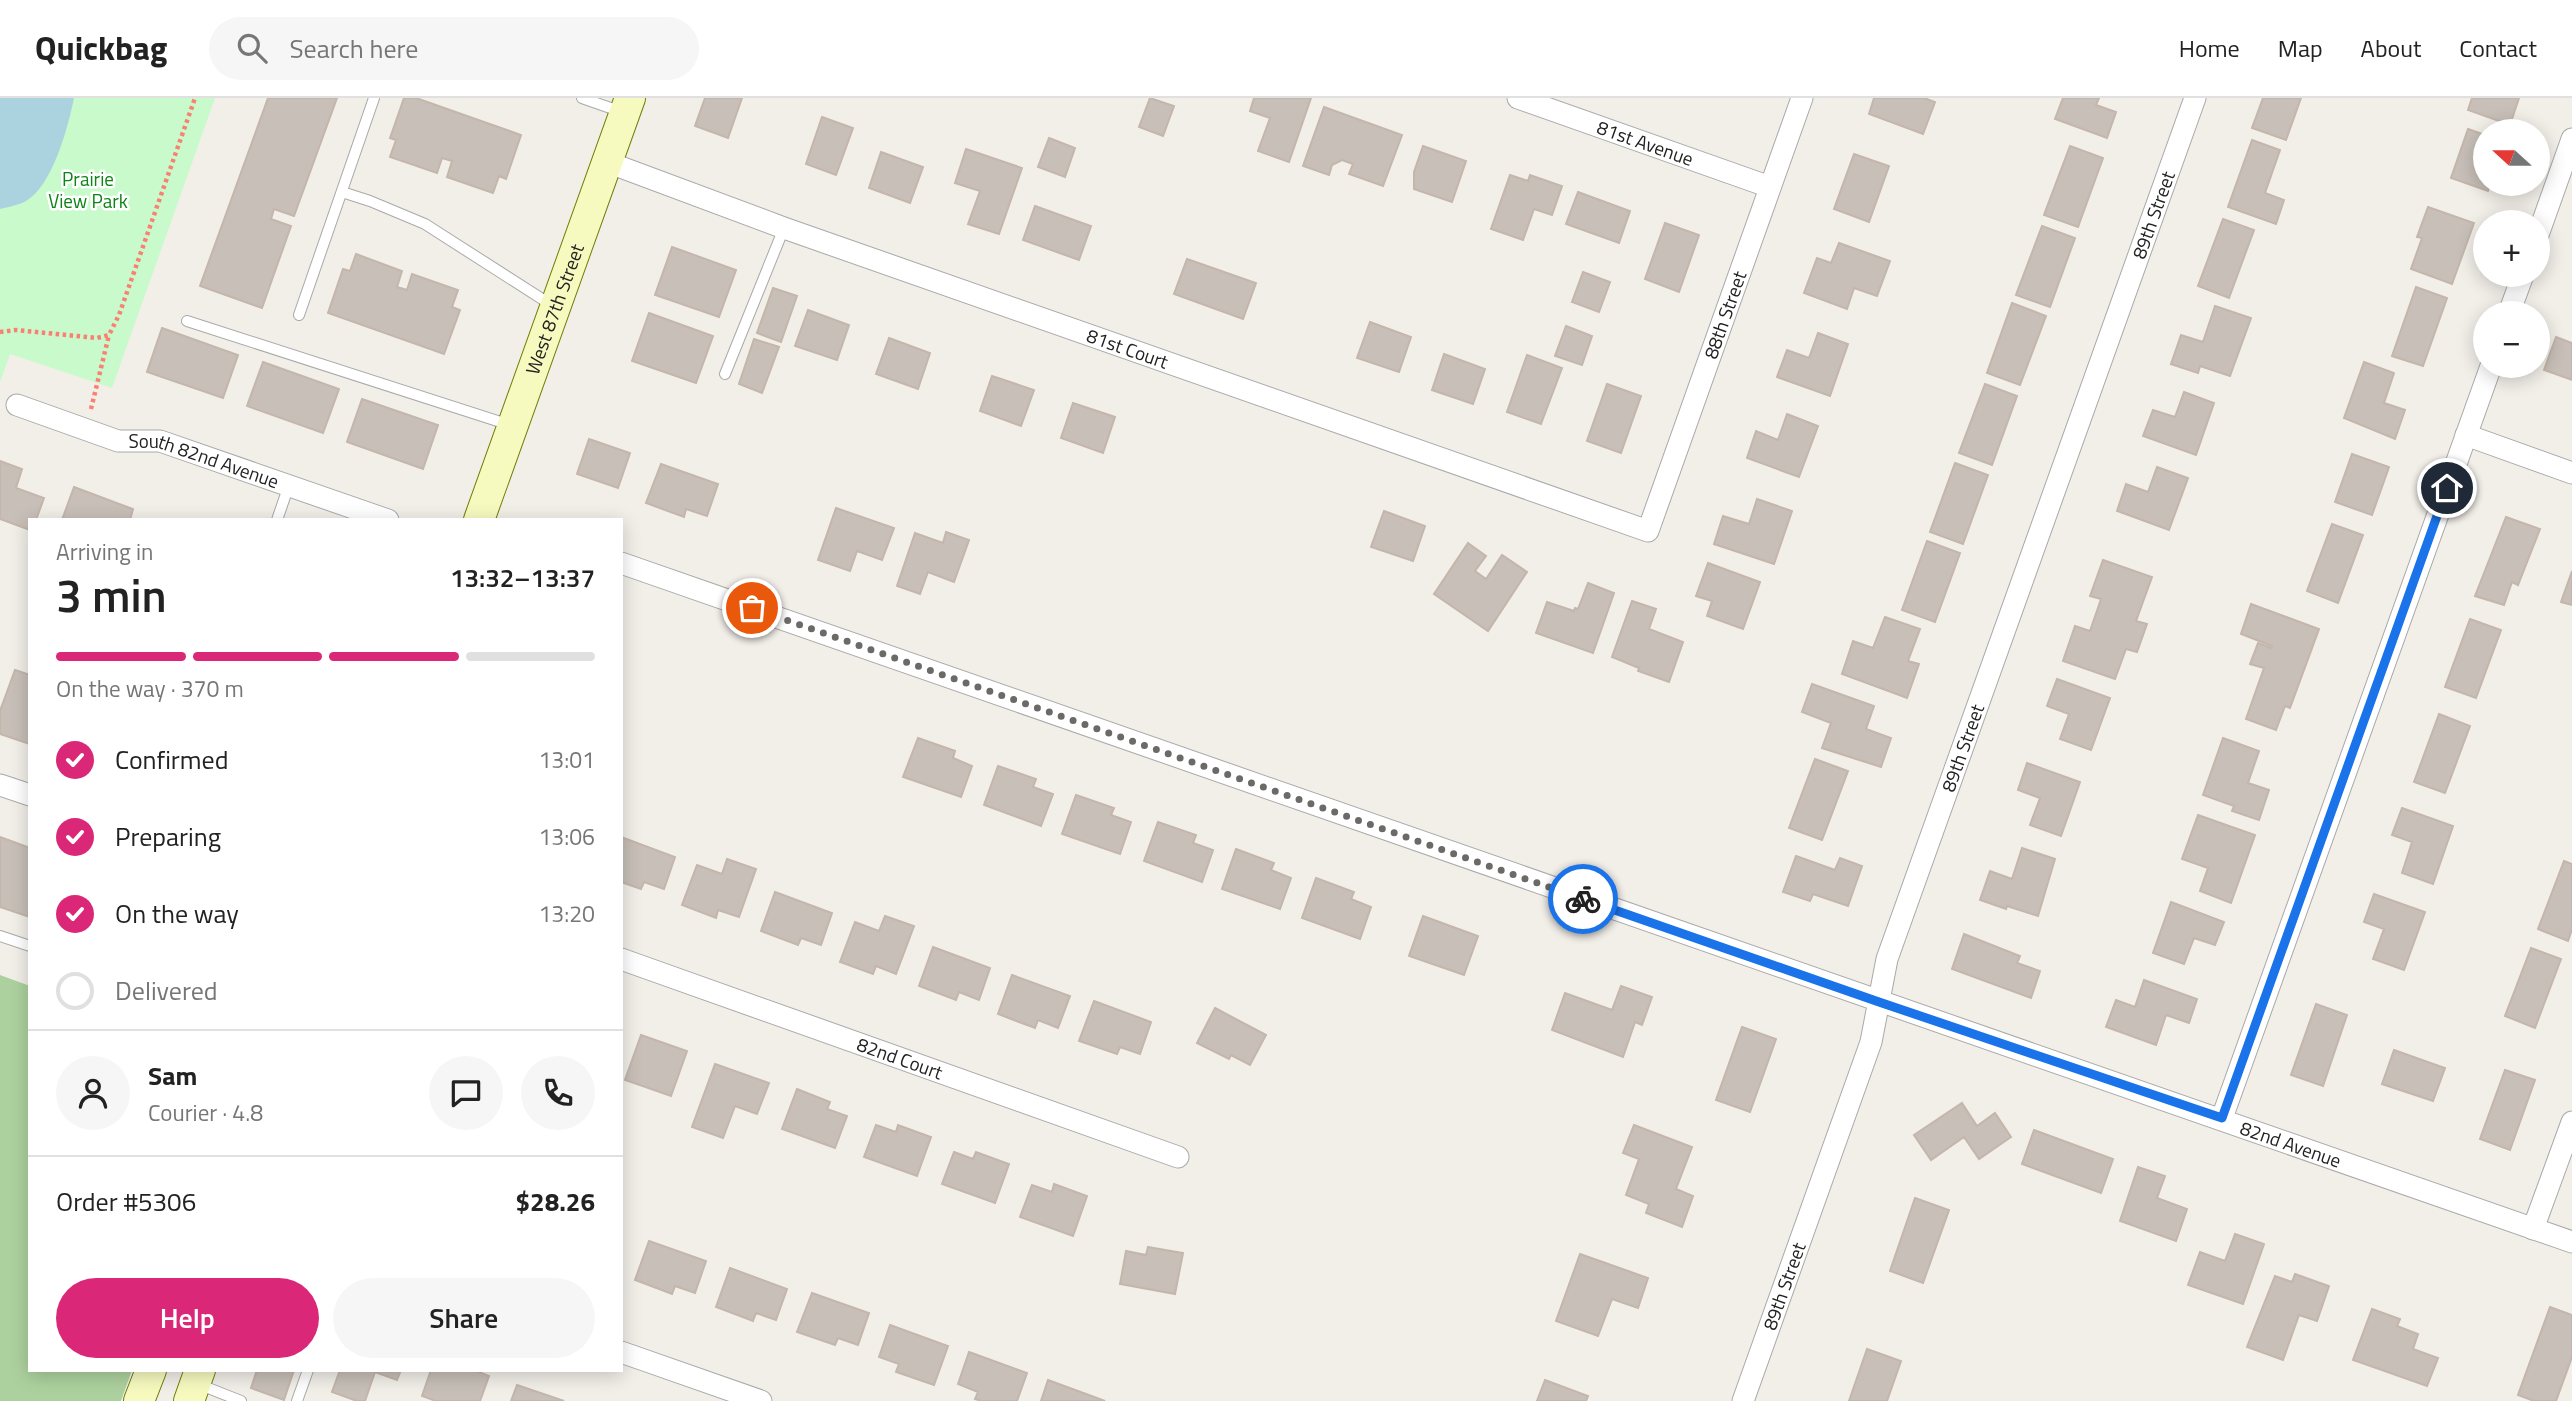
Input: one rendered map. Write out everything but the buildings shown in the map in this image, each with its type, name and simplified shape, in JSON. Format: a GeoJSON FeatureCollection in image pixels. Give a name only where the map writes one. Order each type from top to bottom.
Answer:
{"type":"FeatureCollection","features":[{"type":"Feature","properties":{"kind":"main road","name":"West 87th Street"},"geometry":{"type":"LineString","coordinates":[[487,518],[513,425],[628,105]]}},
{"type":"Feature","properties":{"kind":"main road"},"geometry":{"type":"LineString","coordinates":[[139,1401],[150,1372]]}},
{"type":"Feature","properties":{"kind":"street","name":"81st Avenue"},"geometry":{"type":"LineString","coordinates":[[1518,98],[1770,187]]}},
{"type":"Feature","properties":{"kind":"street","name":"88th Street"},"geometry":{"type":"LineString","coordinates":[[1648,531],[1802,98]]}},
{"type":"Feature","properties":{"kind":"street","name":"89th Street"},"geometry":{"type":"LineString","coordinates":[[1743,1401],[1871,1042],[1887,959],[2195,98]]}},
{"type":"Feature","properties":{"kind":"street"},"geometry":{"type":"LineString","coordinates":[[2547,210],[2572,139]]}},
{"type":"Feature","properties":{"kind":"street","name":"81st Court"},"geometry":{"type":"LineString","coordinates":[[607,163],[784,228],[1648,531]]}},
{"type":"Feature","properties":{"kind":"street"},"geometry":{"type":"LineString","coordinates":[[2222,1118],[2487,378]]}},
{"type":"Feature","properties":{"kind":"street","name":"South 82nd Avenue"},"geometry":{"type":"LineString","coordinates":[[17,405],[118,441],[160,441],[382,518]]}},
{"type":"Feature","properties":{"kind":"street"},"geometry":{"type":"LineString","coordinates":[[2466,435],[2572,473]]}},
{"type":"Feature","properties":{"kind":"street","name":"82nd Avenue"},"geometry":{"type":"LineString","coordinates":[[623,564],[2572,1242]]}},
{"type":"Feature","properties":{"kind":"street"},"geometry":{"type":"LineString","coordinates":[[0,785],[28,794]]}},
{"type":"Feature","properties":{"kind":"street","name":"82nd Court"},"geometry":{"type":"LineString","coordinates":[[623,960],[1178,1157]]}},
{"type":"Feature","properties":{"kind":"street"},"geometry":{"type":"LineString","coordinates":[[2533,1229],[2572,1122]]}},
{"type":"Feature","properties":{"kind":"street"},"geometry":{"type":"LineString","coordinates":[[623,1353],[761,1401]]}},
{"type":"Feature","properties":{"kind":"lane"},"geometry":{"type":"LineString","coordinates":[[299,315],[374,98]]}},
{"type":"Feature","properties":{"kind":"lane"},"geometry":{"type":"LineString","coordinates":[[582,98],[628,105]]}},
{"type":"Feature","properties":{"kind":"lane"},"geometry":{"type":"LineString","coordinates":[[342,192],[425,224],[555,308]]}},
{"type":"Feature","properties":{"kind":"lane"},"geometry":{"type":"LineString","coordinates":[[725,374],[784,228]]}},
{"type":"Feature","properties":{"kind":"lane"},"geometry":{"type":"LineString","coordinates":[[187,321],[513,425]]}},
{"type":"Feature","properties":{"kind":"lane"},"geometry":{"type":"LineString","coordinates":[[277,518],[289,485]]}},
{"type":"Feature","properties":{"kind":"lane"},"geometry":{"type":"LineString","coordinates":[[0,936],[28,945]]}},
{"type":"Feature","properties":{"kind":"lane"},"geometry":{"type":"LineString","coordinates":[[297,1401],[307,1372]]}},
{"type":"Feature","properties":{"kind":"lane"},"geometry":{"type":"LineString","coordinates":[[195,1385],[241,1401]]}},
{"type":"Feature","properties":{"kind":"path"},"geometry":{"type":"LineString","coordinates":[[86,430],[109,335],[119,315],[195,98]]}},
{"type":"Feature","properties":{"kind":"path"},"geometry":{"type":"LineString","coordinates":[[0,332],[16,330],[97,338],[109,335]]}},
{"type":"Feature","properties":{"kind":"green space","name":"Prairie View Park"},"geometry":{"type":"Polygon","coordinates":[[[0,98],[215,98],[112,388],[10,354],[0,382],[0,98]]]}},
{"type":"Feature","properties":{"kind":"green space"},"geometry":{"type":"Polygon","coordinates":[[[0,975],[28,985],[28,1372],[131,1372],[121,1401],[0,1401],[0,975]]]}},
{"type":"Feature","properties":{"kind":"water"},"geometry":{"type":"Polygon","coordinates":[[[0,98],[74,98],[58,154],[44,182],[26,201],[0,209],[0,98]]]}},
{"type":"Feature","properties":{"kind":"way so far"},"geometry":{"type":"LineString","coordinates":[[752,608],[1583,899]]}},
{"type":"Feature","properties":{"kind":"route"},"geometry":{"type":"LineString","coordinates":[[1583,899],[2222,1118],[2447,488]]}}]}
